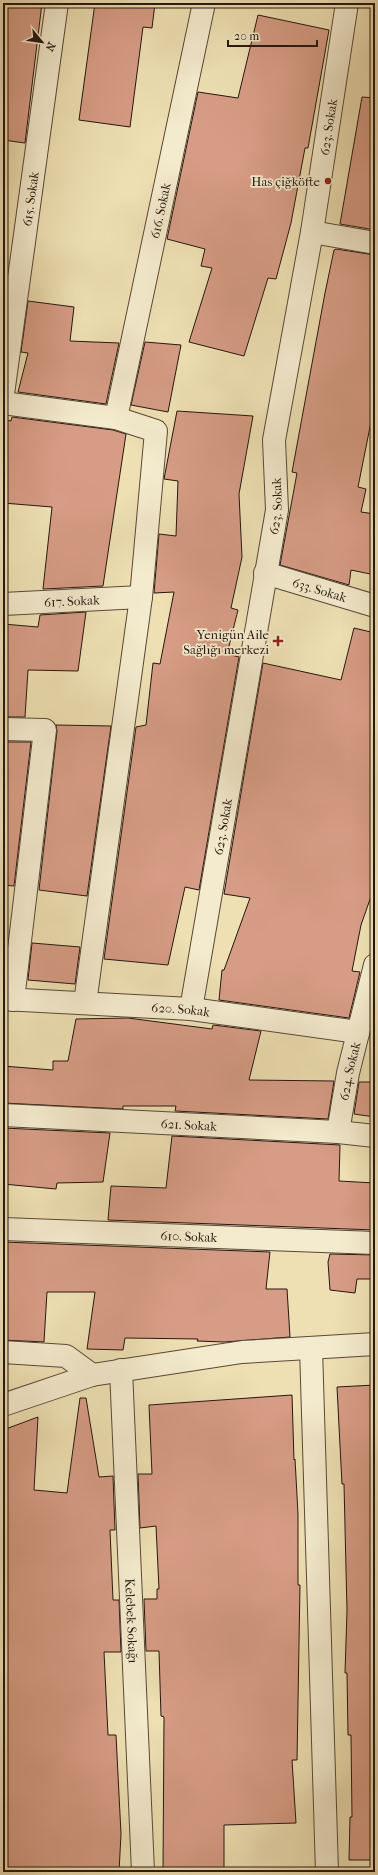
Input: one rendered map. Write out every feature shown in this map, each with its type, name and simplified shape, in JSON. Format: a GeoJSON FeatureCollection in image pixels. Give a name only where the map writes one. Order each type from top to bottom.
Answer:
{"type":"FeatureCollection","features":[{"type":"Feature","properties":{"kind":"street","name":"615. Sokak"},"geometry":{"type":"LineString","coordinates":[[3,394],[57,3]]}},
{"type":"Feature","properties":{"kind":"street","name":"616. Sokak"},"geometry":{"type":"LineString","coordinates":[[116,418],[204,3]]}},
{"type":"Feature","properties":{"kind":"street","name":"623. Sokak"},"geometry":{"type":"LineString","coordinates":[[191,1009],[277,510],[274,440],[312,232],[347,3]]}},
{"type":"Feature","properties":{"kind":"street"},"geometry":{"type":"LineString","coordinates":[[312,232],[375,243]]}},
{"type":"Feature","properties":{"kind":"street"},"geometry":{"type":"LineString","coordinates":[[3,402],[116,418],[156,432],[141,597],[85,1003]]}},
{"type":"Feature","properties":{"kind":"street","name":"633. Sokak"},"geometry":{"type":"LineString","coordinates":[[265,573],[375,606]]}},
{"type":"Feature","properties":{"kind":"street","name":"617. Sokak"},"geometry":{"type":"LineString","coordinates":[[3,604],[141,597]]}},
{"type":"Feature","properties":{"kind":"street"},"geometry":{"type":"LineString","coordinates":[[3,729],[45,730],[8,999]]}},
{"type":"Feature","properties":{"kind":"street","name":"624. Sokak"},"geometry":{"type":"LineString","coordinates":[[338,1132],[348,1073],[375,965]]}},
{"type":"Feature","properties":{"kind":"street","name":"620. Sokak"},"geometry":{"type":"LineString","coordinates":[[8,999],[191,1009],[358,1032]]}},
{"type":"Feature","properties":{"kind":"street","name":"621. Sokak"},"geometry":{"type":"LineString","coordinates":[[3,1115],[338,1132],[375,1136]]}},
{"type":"Feature","properties":{"kind":"street","name":"610. Sokak"},"geometry":{"type":"LineString","coordinates":[[3,1228],[375,1243]]}},
{"type":"Feature","properties":{"kind":"street"},"geometry":{"type":"LineString","coordinates":[[3,1405],[92,1375],[121,1370],[242,1352],[375,1344]]}},
{"type":"Feature","properties":{"kind":"street"},"geometry":{"type":"LineString","coordinates":[[311,1348],[327,1872]]}},
{"type":"Feature","properties":{"kind":"street"},"geometry":{"type":"LineString","coordinates":[[3,1352],[66,1356],[92,1375]]}},
{"type":"Feature","properties":{"kind":"street","name":"Kelebek Sokağı"},"geometry":{"type":"LineString","coordinates":[[121,1370],[143,1872]]}},
{"type":"Feature","properties":{"kind":"building"},"geometry":{"type":"Polygon","coordinates":[[[3,3],[42,3],[25,143],[3,140],[3,3]]]}},
{"type":"Feature","properties":{"kind":"building"},"geometry":{"type":"Polygon","coordinates":[[[95,3],[155,3],[152,28],[143,27],[130,127],[79,120],[95,3]]]}},
{"type":"Feature","properties":{"kind":"building"},"geometry":{"type":"Polygon","coordinates":[[[258,15],[329,30],[308,148],[305,148],[291,223],[276,279],[268,278],[244,356],[189,342],[212,268],[201,266],[205,249],[167,239],[198,92],[238,98],[258,15]]]}},
{"type":"Feature","properties":{"kind":"building"},"geometry":{"type":"Polygon","coordinates":[[[362,97],[375,98],[375,230],[340,224],[362,97]]]}},
{"type":"Feature","properties":{"kind":"building"},"geometry":{"type":"Polygon","coordinates":[[[336,249],[375,255],[375,402],[358,487],[366,489],[361,512],[375,514],[375,575],[351,570],[349,585],[280,565],[297,473],[292,472],[325,293],[334,250],[336,249]]]}},
{"type":"Feature","properties":{"kind":"building"},"geometry":{"type":"Polygon","coordinates":[[[28,301],[74,307],[70,341],[119,343],[106,404],[18,392],[28,353],[21,352],[28,301]]]}},
{"type":"Feature","properties":{"kind":"building"},"geometry":{"type":"Polygon","coordinates":[[[145,342],[181,345],[168,412],[131,405],[145,342]]]}},
{"type":"Feature","properties":{"kind":"building"},"geometry":{"type":"Polygon","coordinates":[[[177,411],[253,416],[239,494],[242,557],[231,608],[238,610],[227,654],[239,657],[199,890],[185,887],[168,965],[104,959],[136,727],[146,725],[153,663],[160,664],[174,592],[154,593],[159,534],[176,536],[178,481],[164,479],[177,411]]]}},
{"type":"Feature","properties":{"kind":"building"},"geometry":{"type":"Polygon","coordinates":[[[12,417],[113,430],[126,434],[103,586],[43,589],[52,507],[3,503],[3,419],[11,421],[12,417]]]}},
{"type":"Feature","properties":{"kind":"building"},"geometry":{"type":"Polygon","coordinates":[[[86,612],[78,671],[28,670],[25,717],[3,717],[3,624],[38,627],[40,615],[86,612]]]}},
{"type":"Feature","properties":{"kind":"building"},"geometry":{"type":"Polygon","coordinates":[[[354,628],[375,633],[375,885],[361,925],[352,971],[360,972],[349,1018],[219,1000],[222,970],[224,970],[250,898],[224,894],[263,663],[341,680],[354,628]]]}},
{"type":"Feature","properties":{"kind":"building"},"geometry":{"type":"Polygon","coordinates":[[[56,725],[111,726],[87,896],[39,890],[57,731],[56,725]]]}},
{"type":"Feature","properties":{"kind":"building"},"geometry":{"type":"Polygon","coordinates":[[[3,742],[31,742],[14,886],[3,885],[3,742]]]}},
{"type":"Feature","properties":{"kind":"building"},"geometry":{"type":"Polygon","coordinates":[[[32,943],[80,947],[75,984],[28,980],[32,943]]]}},
{"type":"Feature","properties":{"kind":"building"},"geometry":{"type":"Polygon","coordinates":[[[128,1018],[212,1029],[213,1025],[261,1031],[249,1080],[334,1081],[328,1119],[175,1111],[176,1106],[123,1106],[123,1109],[3,1103],[3,1066],[53,1070],[53,1061],[68,1061],[76,1019],[128,1018]]]}},
{"type":"Feature","properties":{"kind":"building"},"geometry":{"type":"Polygon","coordinates":[[[359,1082],[375,1082],[375,1117],[354,1114],[359,1082]]]}},
{"type":"Feature","properties":{"kind":"building"},"geometry":{"type":"Polygon","coordinates":[[[3,1128],[110,1133],[103,1182],[57,1183],[56,1189],[3,1184],[3,1128]]]}},
{"type":"Feature","properties":{"kind":"building"},"geometry":{"type":"Polygon","coordinates":[[[172,1136],[340,1145],[339,1181],[375,1183],[375,1230],[108,1220],[111,1186],[166,1188],[172,1136]]]}},
{"type":"Feature","properties":{"kind":"building"},"geometry":{"type":"Polygon","coordinates":[[[3,1242],[270,1252],[266,1289],[287,1289],[290,1337],[224,1342],[197,1341],[198,1339],[125,1338],[123,1350],[87,1349],[95,1292],[47,1292],[44,1342],[3,1340],[3,1242]]]}},
{"type":"Feature","properties":{"kind":"building"},"geometry":{"type":"Polygon","coordinates":[[[330,1254],[375,1255],[375,1279],[357,1279],[355,1293],[330,1290],[328,1262],[330,1254]]]}},
{"type":"Feature","properties":{"kind":"building"},"geometry":{"type":"Polygon","coordinates":[[[375,1385],[375,1860],[349,1860],[350,1817],[352,1817],[351,1735],[348,1735],[347,1673],[345,1673],[347,1611],[344,1484],[342,1484],[337,1387],[375,1385]]]}},
{"type":"Feature","properties":{"kind":"building"},"geometry":{"type":"Polygon","coordinates":[[[292,1395],[294,1460],[295,1459],[298,1514],[298,1585],[300,1585],[297,1760],[292,1760],[296,1823],[224,1825],[224,1872],[163,1872],[164,1717],[161,1716],[159,1651],[146,1651],[144,1599],[157,1599],[157,1589],[159,1589],[156,1526],[140,1528],[138,1474],[152,1474],[149,1405],[292,1395]]]}},
{"type":"Feature","properties":{"kind":"building"},"geometry":{"type":"Polygon","coordinates":[[[80,1398],[86,1398],[99,1477],[113,1476],[115,1530],[110,1530],[113,1600],[119,1600],[121,1652],[104,1652],[108,1735],[116,1735],[121,1834],[119,1872],[3,1872],[3,1430],[38,1417],[34,1490],[67,1493],[80,1398]]]}},
{"type":"Feature","properties":{"kind":"place","name":"Has çiğköfte"},"geometry":{"type":"Point","coordinates":[328,181]}},
{"type":"Feature","properties":{"kind":"place","name":"Yenigün Aile Sağlığı merkezi"},"geometry":{"type":"Point","coordinates":[278,641]}}]}
